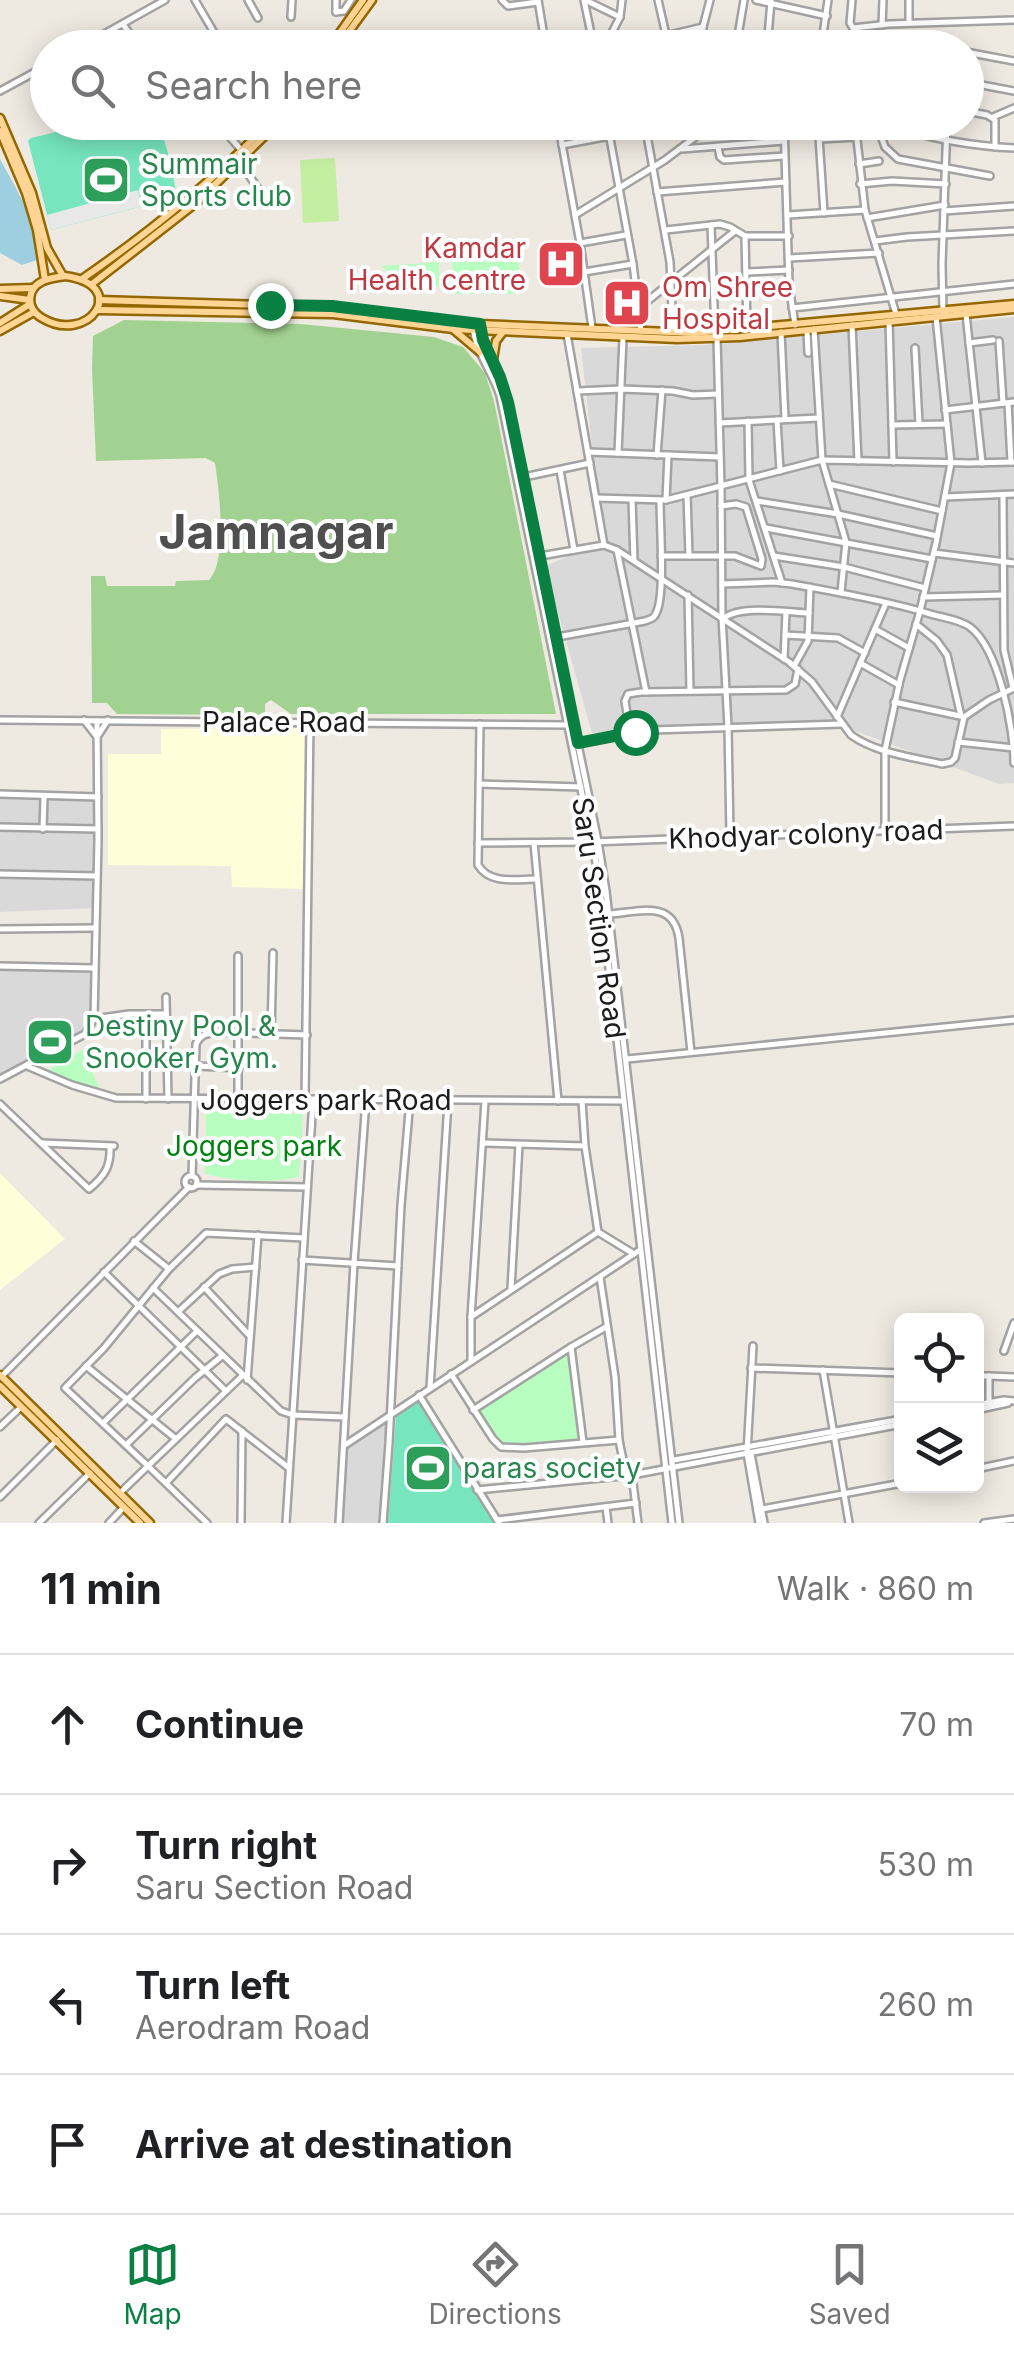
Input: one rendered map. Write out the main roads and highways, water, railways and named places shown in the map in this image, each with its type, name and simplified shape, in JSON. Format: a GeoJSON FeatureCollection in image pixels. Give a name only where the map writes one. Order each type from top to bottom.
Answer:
{"type":"FeatureCollection","features":[{"type":"Feature","properties":{"kind":"main road"},"geometry":{"type":"LineString","coordinates":[[342,30],[364,0]]}},
{"type":"Feature","properties":{"kind":"main road"},"geometry":{"type":"LineString","coordinates":[[350,30],[372,0]]}},
{"type":"Feature","properties":{"kind":"main road"},"geometry":{"type":"LineString","coordinates":[[0,118],[32,194],[47,248],[62,276]]}},
{"type":"Feature","properties":{"kind":"main road"},"geometry":{"type":"LineString","coordinates":[[0,132],[26,192],[45,280]]}},
{"type":"Feature","properties":{"kind":"main road"},"geometry":{"type":"LineString","coordinates":[[82,278],[177,210],[253,140]]}},
{"type":"Feature","properties":{"kind":"main road"},"geometry":{"type":"LineString","coordinates":[[92,284],[196,203],[261,140]]}},
{"type":"Feature","properties":{"kind":"main road"},"geometry":{"type":"LineString","coordinates":[[62,276],[82,278],[92,284],[99,300],[98,310],[90,320],[64,324],[45,320],[31,305],[0,292],[33,288],[62,276]]}},
{"type":"Feature","properties":{"kind":"main road"},"geometry":{"type":"LineString","coordinates":[[0,327],[31,305],[33,288]]}},
{"type":"Feature","properties":{"kind":"main road"},"geometry":{"type":"LineString","coordinates":[[99,300],[332,306],[477,327],[567,334],[641,331],[716,335],[896,314],[966,314],[1014,307]]}},
{"type":"Feature","properties":{"kind":"main road"},"geometry":{"type":"LineString","coordinates":[[98,310],[332,314],[453,330],[477,327],[623,338],[781,332],[1014,307]]}},
{"type":"Feature","properties":{"kind":"main road"},"geometry":{"type":"LineString","coordinates":[[453,330],[480,352]]}},
{"type":"Feature","properties":{"kind":"main road"},"geometry":{"type":"LineString","coordinates":[[493,360],[496,341],[504,330]]}},
{"type":"Feature","properties":{"kind":"main road"},"geometry":{"type":"LineString","coordinates":[[0,1379],[20,1406],[140,1523]]}},
{"type":"Feature","properties":{"kind":"main road"},"geometry":{"type":"LineString","coordinates":[[0,1379],[150,1523]]}},
{"type":"Feature","properties":{"kind":"water"},"geometry":{"type":"Polygon","coordinates":[[[0,159],[26,208],[37,246],[37,260],[22,265],[0,253],[0,159]]]}},
{"type":"Feature","properties":{"kind":"place","name":"Summair Sports club"},"geometry":{"type":"Point","coordinates":[106,180]}},
{"type":"Feature","properties":{"kind":"place","name":"Kamdar Health centre"},"geometry":{"type":"Point","coordinates":[561,264]}},
{"type":"Feature","properties":{"kind":"place","name":"Om Shree Hospital"},"geometry":{"type":"Point","coordinates":[627,303]}},
{"type":"Feature","properties":{"kind":"place","name":"Destiny Pool & Snooker, Gym."},"geometry":{"type":"Point","coordinates":[50,1042]}},
{"type":"Feature","properties":{"kind":"place","name":"paras society"},"geometry":{"type":"Point","coordinates":[428,1468]}},
{"type":"Feature","properties":{"kind":"district","name":"Jamnagar"},"geometry":{"type":"Point","coordinates":[276,532]}},
{"type":"Feature","properties":{"kind":"park label","name":"Joggers park"},"geometry":{"type":"Point","coordinates":[254,1146]}}]}
